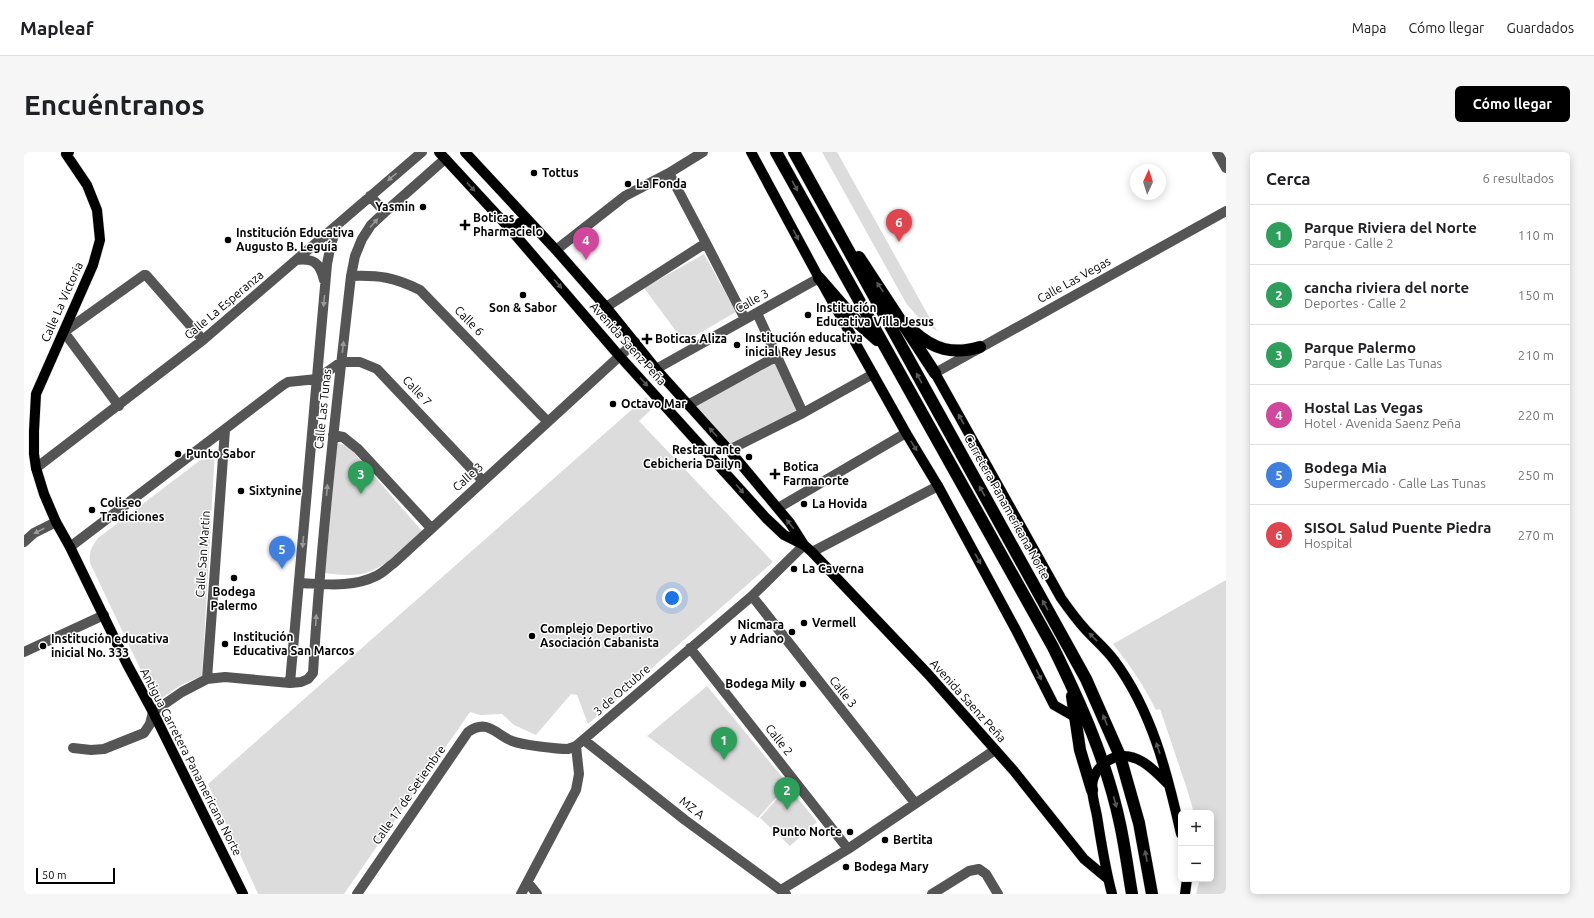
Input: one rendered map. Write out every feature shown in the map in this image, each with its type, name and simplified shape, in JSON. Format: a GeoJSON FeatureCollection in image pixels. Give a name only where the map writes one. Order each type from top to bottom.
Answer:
{"type":"FeatureCollection","features":[{"type":"Feature","properties":{"kind":"highway"},"geometry":{"type":"LineString","coordinates":[[776,152],[1053,647],[1070,681],[1087,720],[1103,765],[1120,824],[1132,894]]}},
{"type":"Feature","properties":{"kind":"highway","name":"Carretera Panamericana Norte"},"geometry":{"type":"LineString","coordinates":[[794,152],[1086,679],[1120,756],[1139,823],[1152,894]]}},
{"type":"Feature","properties":{"kind":"highway"},"geometry":{"type":"LineString","coordinates":[[827,213],[861,259],[935,373]]}},
{"type":"Feature","properties":{"kind":"highway"},"geometry":{"type":"LineString","coordinates":[[819,278],[859,324],[884,346]]}},
{"type":"Feature","properties":{"kind":"highway"},"geometry":{"type":"LineString","coordinates":[[901,320],[919,336],[938,347],[947,350],[961,351],[980,347]]}},
{"type":"Feature","properties":{"kind":"highway"},"geometry":{"type":"LineString","coordinates":[[1070,681],[1080,750],[1092,790]]}},
{"type":"Feature","properties":{"kind":"main road","name":"Avenida Saenz Peña"},"geometry":{"type":"LineString","coordinates":[[465,152],[556,250],[606,307],[656,369],[729,450],[778,508],[804,544],[928,674],[1014,771],[1084,859],[1101,867],[1108,879],[1112,894]]}},
{"type":"Feature","properties":{"kind":"main road"},"geometry":{"type":"LineString","coordinates":[[751,152],[819,278],[906,433],[938,486],[1016,630],[1054,705],[1075,717]]}},
{"type":"Feature","properties":{"kind":"main road","name":"Calle La Victoria"},"geometry":{"type":"LineString","coordinates":[[36,468],[34,454],[34,431],[36,394],[93,265],[100,240],[97,210],[87,185],[67,153]]}},
{"type":"Feature","properties":{"kind":"main road","name":"Avenida Saenz Peña"},"geometry":{"type":"LineString","coordinates":[[442,155],[511,230],[620,356],[766,518],[784,535],[804,544]]}},
{"type":"Feature","properties":{"kind":"main road"},"geometry":{"type":"LineString","coordinates":[[511,230],[526,218]]}},
{"type":"Feature","properties":{"kind":"main road"},"geometry":{"type":"LineString","coordinates":[[935,373],[1061,598],[1081,624],[1113,659],[1136,695],[1150,724],[1170,785],[1178,821]]}},
{"type":"Feature","properties":{"kind":"main road","name":"Antigua Carretera Panamericana Norte"},"geometry":{"type":"LineString","coordinates":[[36,468],[44,494],[56,522],[70,547],[127,664],[153,712],[243,894]]}},
{"type":"Feature","properties":{"kind":"main road"},"geometry":{"type":"LineString","coordinates":[[1101,867],[1092,790],[1094,776],[1103,765],[1109,760],[1120,756],[1134,758],[1153,769],[1170,785]]}},
{"type":"Feature","properties":{"kind":"main road"},"geometry":{"type":"LineString","coordinates":[[1185,894],[1187,882]]}},
{"type":"Feature","properties":{"kind":"street","name":"Calle La Esperanza"},"geometry":{"type":"LineString","coordinates":[[36,468],[119,406],[203,340],[422,152]]}},
{"type":"Feature","properties":{"kind":"street"},"geometry":{"type":"LineString","coordinates":[[556,250],[625,196],[669,173],[703,152]]}},
{"type":"Feature","properties":{"kind":"street"},"geometry":{"type":"LineString","coordinates":[[1217,152],[1226,168]]}},
{"type":"Feature","properties":{"kind":"street","name":"Calle Las Tunas"},"geometry":{"type":"LineString","coordinates":[[153,712],[182,692],[207,679],[225,677],[301,682],[313,673],[318,584],[333,435],[351,276],[355,256],[362,239],[371,225],[442,155]]}},
{"type":"Feature","properties":{"kind":"street"},"geometry":{"type":"LineString","coordinates":[[669,173],[745,319]]}},
{"type":"Feature","properties":{"kind":"street"},"geometry":{"type":"LineString","coordinates":[[370,196],[385,212]]}},
{"type":"Feature","properties":{"kind":"street","name":"Calle Las Vegas"},"geometry":{"type":"LineString","coordinates":[[935,373],[1226,211]]}},
{"type":"Feature","properties":{"kind":"street","name":"Calle Las Tunas"},"geometry":{"type":"LineString","coordinates":[[290,682],[327,264],[331,244],[339,222]]}},
{"type":"Feature","properties":{"kind":"street"},"geometry":{"type":"LineString","coordinates":[[606,307],[706,243]]}},
{"type":"Feature","properties":{"kind":"street"},"geometry":{"type":"LineString","coordinates":[[296,260],[307,259],[314,261],[320,267],[326,286]]}},
{"type":"Feature","properties":{"kind":"street"},"geometry":{"type":"LineString","coordinates":[[119,406],[64,332],[146,274],[203,340]]}},
{"type":"Feature","properties":{"kind":"street","name":"Calle 6"},"geometry":{"type":"LineString","coordinates":[[351,276],[376,275],[406,283],[420,290],[548,422]]}},
{"type":"Feature","properties":{"kind":"street","name":"Calle 3"},"geometry":{"type":"LineString","coordinates":[[656,369],[819,278]]}},
{"type":"Feature","properties":{"kind":"street"},"geometry":{"type":"LineString","coordinates":[[757,313],[804,413]]}},
{"type":"Feature","properties":{"kind":"street","name":"Calle 3"},"geometry":{"type":"LineString","coordinates":[[299,583],[342,585],[359,583],[377,576],[394,563],[635,342]]}},
{"type":"Feature","properties":{"kind":"street"},"geometry":{"type":"LineString","coordinates":[[688,405],[777,356]]}},
{"type":"Feature","properties":{"kind":"street"},"geometry":{"type":"LineString","coordinates":[[70,547],[283,385],[288,382],[317,379],[341,362]]}},
{"type":"Feature","properties":{"kind":"street","name":"Calle 7"},"geometry":{"type":"LineString","coordinates":[[341,362],[360,362],[377,369],[483,481]]}},
{"type":"Feature","properties":{"kind":"street"},"geometry":{"type":"LineString","coordinates":[[729,450],[804,413],[873,374]]}},
{"type":"Feature","properties":{"kind":"street","name":"Calle San Martin"},"geometry":{"type":"LineString","coordinates":[[207,679],[225,430]]}},
{"type":"Feature","properties":{"kind":"street"},"geometry":{"type":"LineString","coordinates":[[778,508],[906,433]]}},
{"type":"Feature","properties":{"kind":"street"},"geometry":{"type":"LineString","coordinates":[[333,435],[342,438],[358,449],[431,528]]}},
{"type":"Feature","properties":{"kind":"street"},"geometry":{"type":"LineString","coordinates":[[812,552],[938,486]]}},
{"type":"Feature","properties":{"kind":"street"},"geometry":{"type":"LineString","coordinates":[[24,542],[34,533],[56,522]]}},
{"type":"Feature","properties":{"kind":"street","name":"3 de Octubre"},"geometry":{"type":"LineString","coordinates":[[580,743],[752,596],[804,544]]}},
{"type":"Feature","properties":{"kind":"street","name":"Calle 3"},"geometry":{"type":"LineString","coordinates":[[752,596],[915,804]]}},
{"type":"Feature","properties":{"kind":"street"},"geometry":{"type":"LineString","coordinates":[[24,652],[104,615]]}},
{"type":"Feature","properties":{"kind":"street","name":"Calle 2"},"geometry":{"type":"LineString","coordinates":[[690,648],[848,849]]}},
{"type":"Feature","properties":{"kind":"street"},"geometry":{"type":"LineString","coordinates":[[73,748],[91,750],[104,749],[144,733],[150,724],[153,712]]}},
{"type":"Feature","properties":{"kind":"street","name":"Calle 17 de Setiembre"},"geometry":{"type":"LineString","coordinates":[[357,894],[468,732],[479,727],[491,728],[514,742],[566,749],[580,743]]}},
{"type":"Feature","properties":{"kind":"street"},"geometry":{"type":"LineString","coordinates":[[522,894],[576,790],[579,774],[580,743]]}},
{"type":"Feature","properties":{"kind":"street","name":"MZ A"},"geometry":{"type":"LineString","coordinates":[[580,743],[783,892]]}},
{"type":"Feature","properties":{"kind":"street"},"geometry":{"type":"LineString","coordinates":[[783,892],[994,750]]}},
{"type":"Feature","properties":{"kind":"street"},"geometry":{"type":"LineString","coordinates":[[932,894],[969,871],[979,869],[986,874],[998,894]]}},
{"type":"Feature","properties":{"kind":"street"},"geometry":{"type":"LineString","coordinates":[[528,883],[537,894]]}},
{"type":"Feature","properties":{"kind":"shaded area"},"geometry":{"type":"Polygon","coordinates":[[[822,152],[837,152],[937,331],[922,322],[906,303],[822,152]]]}},
{"type":"Feature","properties":{"kind":"shaded area"},"geometry":{"type":"Polygon","coordinates":[[[704,254],[736,312],[684,342],[644,288],[704,254]]]}},
{"type":"Feature","properties":{"kind":"shaded area"},"geometry":{"type":"Polygon","coordinates":[[[779,353],[806,408],[724,454],[684,407],[779,353]]]}},
{"type":"Feature","properties":{"kind":"shaded area","name":"Complejo Deportivo Asociación Cabanista"},"geometry":{"type":"Polygon","coordinates":[[[646,397],[655,406],[639,421],[773,562],[588,724],[577,695],[571,694],[536,735],[514,725],[502,714],[480,715],[470,712],[344,894],[258,894],[208,784],[646,397]]]}},
{"type":"Feature","properties":{"kind":"shaded area"},"geometry":{"type":"Polygon","coordinates":[[[337,443],[348,446],[422,531],[384,564],[366,573],[342,575],[325,573],[337,443]]]}},
{"type":"Feature","properties":{"kind":"shaded area"},"geometry":{"type":"Polygon","coordinates":[[[215,449],[202,676],[181,685],[156,702],[90,563],[90,553],[98,538],[215,449]]]}},
{"type":"Feature","properties":{"kind":"shaded area"},"geometry":{"type":"Polygon","coordinates":[[[1226,580],[1226,894],[1196,894],[1199,882],[1214,882],[1214,810],[1193,810],[1160,709],[1156,710],[1136,676],[1113,644],[1226,580]]]}},
{"type":"Feature","properties":{"kind":"shaded area"},"geometry":{"type":"Polygon","coordinates":[[[707,686],[788,784],[758,818],[647,736],[707,686]]]}},
{"type":"Feature","properties":{"kind":"shaded area"},"geometry":{"type":"Polygon","coordinates":[[[788,786],[817,822],[790,846],[760,818],[788,786]]]}},
{"type":"Feature","properties":{"kind":"place","name":"Tottus"},"geometry":{"type":"Point","coordinates":[534,173]}},
{"type":"Feature","properties":{"kind":"place","name":"La Fonda"},"geometry":{"type":"Point","coordinates":[628,184]}},
{"type":"Feature","properties":{"kind":"place","name":"Yasmin"},"geometry":{"type":"Point","coordinates":[423,207]}},
{"type":"Feature","properties":{"kind":"place","name":"Boticas Pharmacielo"},"geometry":{"type":"Point","coordinates":[465,225]}},
{"type":"Feature","properties":{"kind":"place","name":"Institución Educativa Augusto B. Leguía"},"geometry":{"type":"Point","coordinates":[228,240]}},
{"type":"Feature","properties":{"kind":"place","name":"SISOL Salud Puente Piedra"},"geometry":{"type":"Point","coordinates":[899,242]}},
{"type":"Feature","properties":{"kind":"place","name":"Hostal Las Vegas"},"geometry":{"type":"Point","coordinates":[586,260]}},
{"type":"Feature","properties":{"kind":"place","name":"Son & Sabor"},"geometry":{"type":"Point","coordinates":[523,295]}},
{"type":"Feature","properties":{"kind":"place","name":"Institución Educativa Villa Jesus"},"geometry":{"type":"Point","coordinates":[808,315]}},
{"type":"Feature","properties":{"kind":"place","name":"Boticas Aliza"},"geometry":{"type":"Point","coordinates":[647,339]}},
{"type":"Feature","properties":{"kind":"place","name":"Institución educativa inicial Rey Jesus"},"geometry":{"type":"Point","coordinates":[737,345]}},
{"type":"Feature","properties":{"kind":"place","name":"Octavo Mar"},"geometry":{"type":"Point","coordinates":[613,404]}},
{"type":"Feature","properties":{"kind":"place","name":"Punto Sabor"},"geometry":{"type":"Point","coordinates":[178,454]}},
{"type":"Feature","properties":{"kind":"place","name":"Restaurante Cebicheria Dailyn"},"geometry":{"type":"Point","coordinates":[749,457]}},
{"type":"Feature","properties":{"kind":"place","name":"Botica Farmanorte"},"geometry":{"type":"Point","coordinates":[775,474]}},
{"type":"Feature","properties":{"kind":"place","name":"Sixtynine"},"geometry":{"type":"Point","coordinates":[241,491]}},
{"type":"Feature","properties":{"kind":"place","name":"Parque Palermo"},"geometry":{"type":"Point","coordinates":[361,494]}},
{"type":"Feature","properties":{"kind":"place","name":"La Hovida"},"geometry":{"type":"Point","coordinates":[804,504]}},
{"type":"Feature","properties":{"kind":"place","name":"Coliseo Tradiciones"},"geometry":{"type":"Point","coordinates":[92,510]}},
{"type":"Feature","properties":{"kind":"place","name":"Bodega Mia"},"geometry":{"type":"Point","coordinates":[282,569]}},
{"type":"Feature","properties":{"kind":"place","name":"La Caverna"},"geometry":{"type":"Point","coordinates":[794,569]}},
{"type":"Feature","properties":{"kind":"place","name":"Bodega Palermo"},"geometry":{"type":"Point","coordinates":[234,578]}},
{"type":"Feature","properties":{"kind":"place","name":"Vermell"},"geometry":{"type":"Point","coordinates":[804,623]}},
{"type":"Feature","properties":{"kind":"place","name":"Nicmara y Adriano"},"geometry":{"type":"Point","coordinates":[792,632]}},
{"type":"Feature","properties":{"kind":"place","name":"Complejo Deportivo Asociación Cabanista"},"geometry":{"type":"Point","coordinates":[532,636]}},
{"type":"Feature","properties":{"kind":"place","name":"Institución Educativa San Marcos"},"geometry":{"type":"Point","coordinates":[225,644]}},
{"type":"Feature","properties":{"kind":"place","name":"Institución educativa inicial No. 333"},"geometry":{"type":"Point","coordinates":[43,646]}},
{"type":"Feature","properties":{"kind":"place","name":"Bodega Mily"},"geometry":{"type":"Point","coordinates":[803,684]}},
{"type":"Feature","properties":{"kind":"place","name":"Parque Riviera del Norte"},"geometry":{"type":"Point","coordinates":[724,760]}},
{"type":"Feature","properties":{"kind":"place","name":"cancha riviera del norte"},"geometry":{"type":"Point","coordinates":[787,810]}},
{"type":"Feature","properties":{"kind":"place","name":"Punto Norte"},"geometry":{"type":"Point","coordinates":[850,832]}},
{"type":"Feature","properties":{"kind":"place","name":"Bertita"},"geometry":{"type":"Point","coordinates":[885,840]}},
{"type":"Feature","properties":{"kind":"place","name":"Bodega Mary"},"geometry":{"type":"Point","coordinates":[846,867]}}]}
